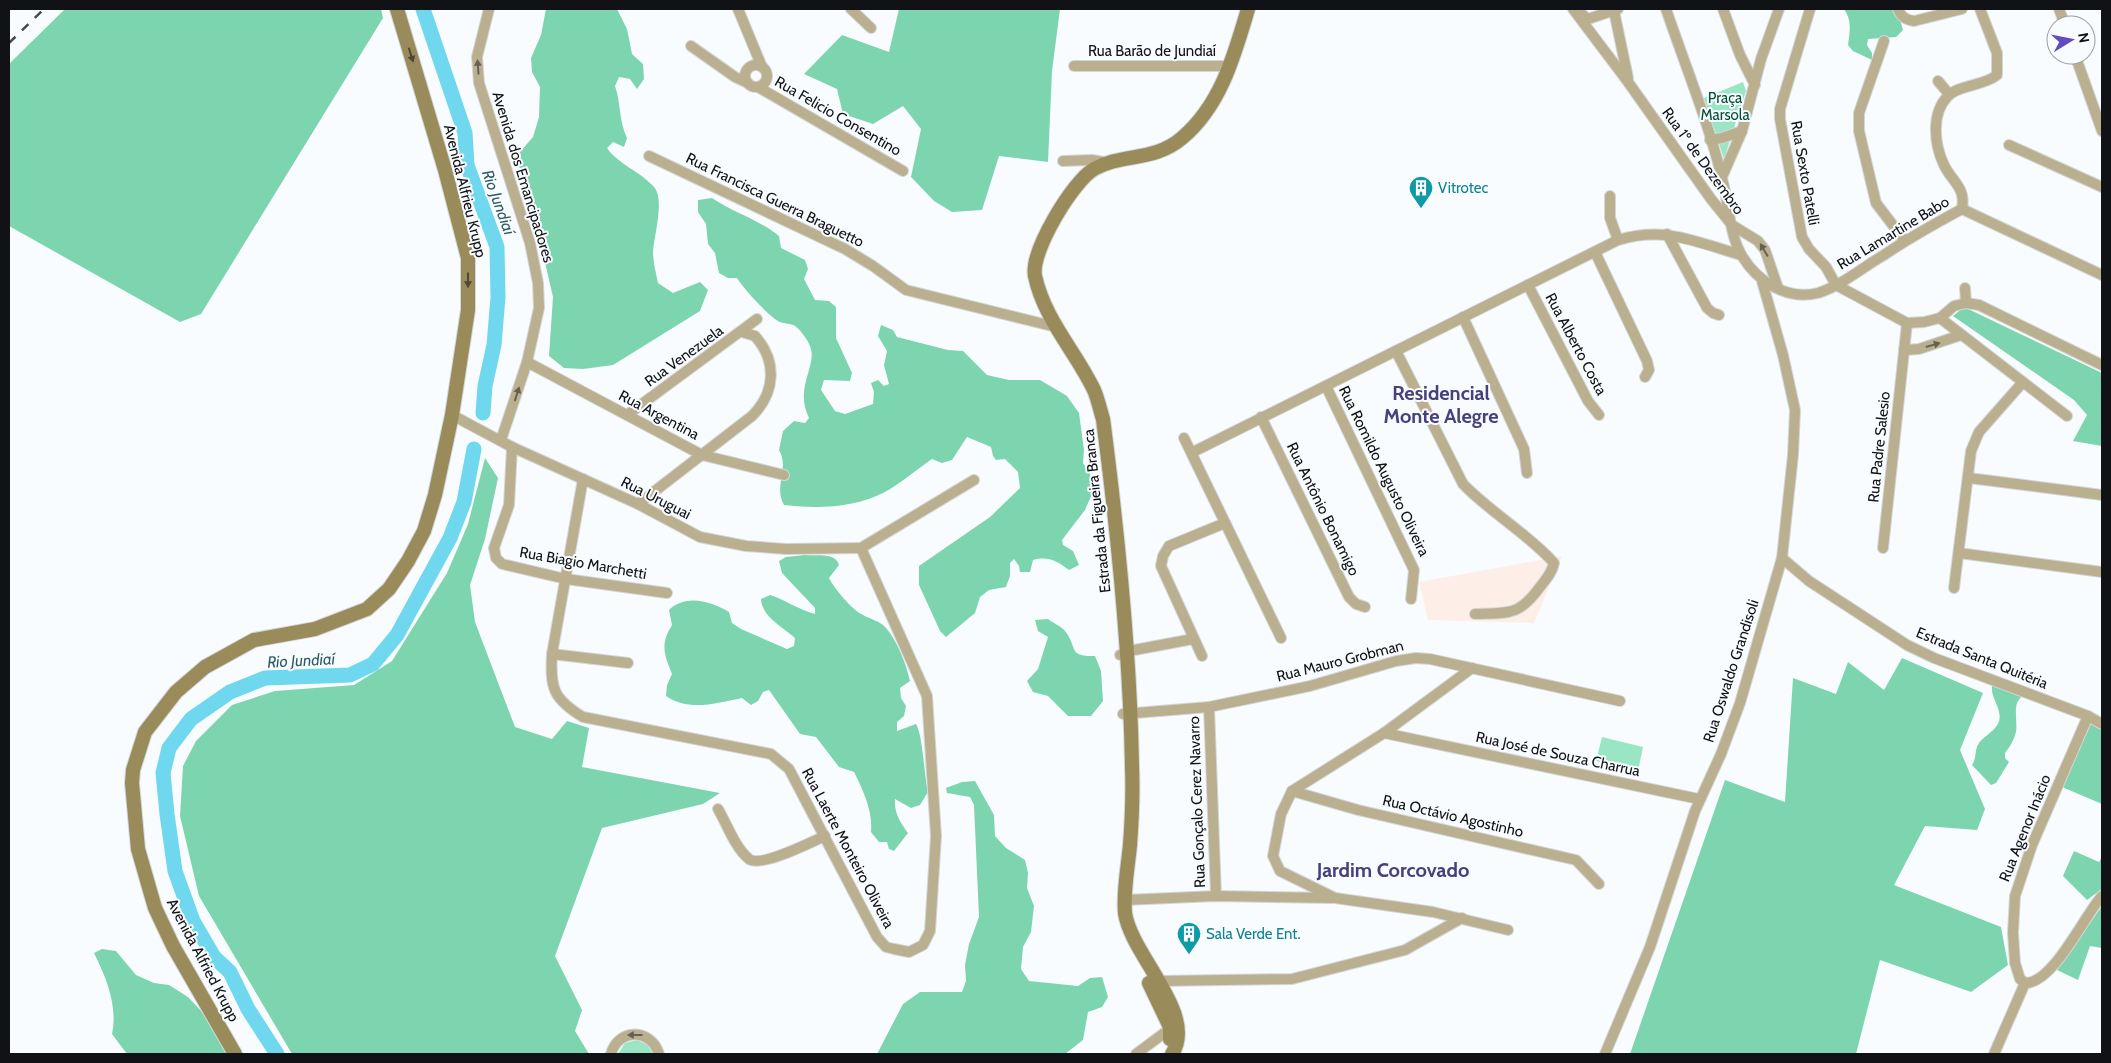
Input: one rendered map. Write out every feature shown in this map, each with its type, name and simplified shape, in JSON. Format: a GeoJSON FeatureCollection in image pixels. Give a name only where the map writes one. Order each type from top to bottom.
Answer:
{"type":"FeatureCollection","features":[{"type":"Feature","properties":{"kind":"main road","name":"Avenida Alfrieu Krupp"},"geometry":{"type":"LineString","coordinates":[[397,9],[445,170],[468,258],[468,310],[452,415]]}},
{"type":"Feature","properties":{"kind":"main road","name":"Estrada da Figueira Branca"},"geometry":{"type":"LineString","coordinates":[[1174,1026],[1174,1010],[1128,928],[1125,900],[1133,792],[1120,567],[1103,419],[1095,391],[1056,327],[1034,274],[1035,258],[1041,243],[1079,182],[1093,170],[1110,163],[1157,154],[1183,138],[1214,100],[1231,66],[1248,9]]}},
{"type":"Feature","properties":{"kind":"main road","name":"Avenida Alfried Krupp"},"geometry":{"type":"LineString","coordinates":[[236,1054],[155,908],[138,849],[132,783],[133,770],[145,732],[176,692],[205,667],[244,644],[254,640],[315,629],[366,609],[389,589],[408,561],[424,530],[435,495],[452,415]]}},
{"type":"Feature","properties":{"kind":"main road"},"geometry":{"type":"LineString","coordinates":[[1127,713],[1125,797],[1118,901],[1120,925],[1128,947],[1174,1026],[1178,1039],[1172,1054]]}},
{"type":"Feature","properties":{"kind":"main road"},"geometry":{"type":"LineString","coordinates":[[1164,1054],[1174,1026]]}},
{"type":"Feature","properties":{"kind":"street","name":"Avenida dos Emancipadores"},"geometry":{"type":"LineString","coordinates":[[489,9],[478,57],[479,83],[487,114],[506,162],[528,234],[538,283],[539,308],[527,362],[501,440]]}},
{"type":"Feature","properties":{"kind":"street"},"geometry":{"type":"LineString","coordinates":[[738,9],[767,79],[753,85],[745,76],[752,44]]}},
{"type":"Feature","properties":{"kind":"street"},"geometry":{"type":"LineString","coordinates":[[851,9],[871,28]]}},
{"type":"Feature","properties":{"kind":"street"},"geometry":{"type":"LineString","coordinates":[[1574,9],[1588,19],[1616,10],[1628,82]]}},
{"type":"Feature","properties":{"kind":"street","name":"Rua 1º de Dezembro"},"geometry":{"type":"LineString","coordinates":[[1574,9],[1703,189],[1732,225],[1741,255],[1762,281],[1787,293],[1818,293],[1836,285]]}},
{"type":"Feature","properties":{"kind":"street","name":"Rua 1º de Dezembro"},"geometry":{"type":"LineString","coordinates":[[1581,9],[1602,47]]}},
{"type":"Feature","properties":{"kind":"street"},"geometry":{"type":"LineString","coordinates":[[1666,9],[1722,177],[1732,225],[1758,241],[1765,250],[1778,288]]}},
{"type":"Feature","properties":{"kind":"street"},"geometry":{"type":"LineString","coordinates":[[1723,9],[1740,55],[1755,84]]}},
{"type":"Feature","properties":{"kind":"street"},"geometry":{"type":"LineString","coordinates":[[1722,177],[1742,131],[1761,59],[1779,9]]}},
{"type":"Feature","properties":{"kind":"street","name":"Rua Sexto Patelli"},"geometry":{"type":"LineString","coordinates":[[1810,9],[1780,109],[1780,119],[1802,236],[1809,249],[1826,267],[1836,285]]}},
{"type":"Feature","properties":{"kind":"street"},"geometry":{"type":"LineString","coordinates":[[1898,9],[1903,17],[1914,21],[1962,9]]}},
{"type":"Feature","properties":{"kind":"street"},"geometry":{"type":"LineString","coordinates":[[1962,208],[1963,192],[1945,167],[1936,136],[1937,118],[1942,104],[1949,94],[1991,80],[1997,75],[1997,53],[1980,9]]}},
{"type":"Feature","properties":{"kind":"street"},"geometry":{"type":"LineString","coordinates":[[1884,41],[1859,113],[1859,131],[1876,203],[1905,241]]}},
{"type":"Feature","properties":{"kind":"street","name":"Rua Felicio Consentino"},"geometry":{"type":"LineString","coordinates":[[691,46],[729,72],[902,171]]}},
{"type":"Feature","properties":{"kind":"street"},"geometry":{"type":"LineString","coordinates":[[1740,55],[1761,59]]}},
{"type":"Feature","properties":{"kind":"street"},"geometry":{"type":"LineString","coordinates":[[2079,65],[2102,131]]}},
{"type":"Feature","properties":{"kind":"street"},"geometry":{"type":"LineString","coordinates":[[729,72],[748,69],[754,66],[762,67]]}},
{"type":"Feature","properties":{"kind":"street","name":"Rua Barão de Jundiaí"},"geometry":{"type":"LineString","coordinates":[[1074,66],[1231,66]]}},
{"type":"Feature","properties":{"kind":"street"},"geometry":{"type":"LineString","coordinates":[[1938,81],[1949,94]]}},
{"type":"Feature","properties":{"kind":"street"},"geometry":{"type":"LineString","coordinates":[[1710,140],[1742,131]]}},
{"type":"Feature","properties":{"kind":"street"},"geometry":{"type":"LineString","coordinates":[[2009,145],[2102,187]]}},
{"type":"Feature","properties":{"kind":"street","name":"Rua Francisca Guerra Braguetto"},"geometry":{"type":"LineString","coordinates":[[649,156],[845,249],[873,266],[906,290],[1056,327]]}},
{"type":"Feature","properties":{"kind":"street"},"geometry":{"type":"LineString","coordinates":[[1063,161],[1102,161],[1110,163]]}},
{"type":"Feature","properties":{"kind":"street"},"geometry":{"type":"LineString","coordinates":[[1610,196],[1610,218],[1618,240]]}},
{"type":"Feature","properties":{"kind":"street","name":"Rua Lamartine Babo"},"geometry":{"type":"LineString","coordinates":[[1836,285],[1905,241],[1962,208],[2102,275]]}},
{"type":"Feature","properties":{"kind":"street"},"geometry":{"type":"LineString","coordinates":[[1666,234],[1707,308],[1713,313],[1720,315]]}},
{"type":"Feature","properties":{"kind":"street"},"geometry":{"type":"LineString","coordinates":[[1193,452],[1618,240],[1637,235],[1666,234],[1741,255]]}},
{"type":"Feature","properties":{"kind":"street"},"geometry":{"type":"LineString","coordinates":[[1595,252],[1647,361],[1648,370],[1646,376]]}},
{"type":"Feature","properties":{"kind":"street","name":"Rua Oswaldo Grandisoli"},"geometry":{"type":"LineString","coordinates":[[1605,1054],[1650,947],[1699,799],[1720,754],[1740,703],[1782,558],[1793,455],[1795,410],[1783,355],[1762,281]]}},
{"type":"Feature","properties":{"kind":"street","name":"Rua Alberto Costa"},"geometry":{"type":"LineString","coordinates":[[1528,285],[1588,401],[1599,416]]}},
{"type":"Feature","properties":{"kind":"street"},"geometry":{"type":"LineString","coordinates":[[1836,285],[1907,323],[1924,322],[1940,318],[1954,306],[1966,303],[1979,305],[2102,364]]}},
{"type":"Feature","properties":{"kind":"street"},"geometry":{"type":"LineString","coordinates":[[1965,288],[1966,303]]}},
{"type":"Feature","properties":{"kind":"street"},"geometry":{"type":"LineString","coordinates":[[1463,317],[1524,449],[1527,473]]}},
{"type":"Feature","properties":{"kind":"street"},"geometry":{"type":"LineString","coordinates":[[1940,318],[2067,416]]}},
{"type":"Feature","properties":{"kind":"street","name":"Rua Venezuela"},"geometry":{"type":"LineString","coordinates":[[627,415],[742,332],[757,319]]}},
{"type":"Feature","properties":{"kind":"street","name":"Rua Padre Salesio"},"geometry":{"type":"LineString","coordinates":[[1883,548],[1907,323]]}},
{"type":"Feature","properties":{"kind":"street"},"geometry":{"type":"LineString","coordinates":[[638,504],[760,408],[772,380],[770,360],[760,341],[755,336],[742,332]]}},
{"type":"Feature","properties":{"kind":"street"},"geometry":{"type":"LineString","coordinates":[[1904,350],[1919,349],[1961,335]]}},
{"type":"Feature","properties":{"kind":"street"},"geometry":{"type":"LineString","coordinates":[[1396,351],[1463,484],[1474,496],[1544,552],[1554,563],[1552,572],[1528,604],[1514,612],[1475,614]]}},
{"type":"Feature","properties":{"kind":"street","name":"Rua Argentina"},"geometry":{"type":"LineString","coordinates":[[527,362],[702,455],[784,475]]}},
{"type":"Feature","properties":{"kind":"street"},"geometry":{"type":"LineString","coordinates":[[1954,588],[1971,451],[1979,432],[2023,382]]}},
{"type":"Feature","properties":{"kind":"street","name":"Rua Romildo Augusto Oliveira"},"geometry":{"type":"LineString","coordinates":[[1326,386],[1414,570],[1411,599]]}},
{"type":"Feature","properties":{"kind":"street","name":"Rua Uruguai"},"geometry":{"type":"LineString","coordinates":[[452,415],[512,447],[638,504],[700,537],[746,546],[786,549],[861,548]]}},
{"type":"Feature","properties":{"kind":"street","name":"Rua Antônio Bonamigo"},"geometry":{"type":"LineString","coordinates":[[1261,417],[1349,597],[1356,604],[1365,606]]}},
{"type":"Feature","properties":{"kind":"street"},"geometry":{"type":"LineString","coordinates":[[1184,438],[1193,452],[1281,638]]}},
{"type":"Feature","properties":{"kind":"street","name":"Rua Biagio Marchetti"},"geometry":{"type":"LineString","coordinates":[[512,447],[509,504],[494,548],[496,558],[502,564],[566,579],[667,593]]}},
{"type":"Feature","properties":{"kind":"street"},"geometry":{"type":"LineString","coordinates":[[1969,478],[2102,495]]}},
{"type":"Feature","properties":{"kind":"street","name":"Rua Laerte Monteiro Oliveira"},"geometry":{"type":"LineString","coordinates":[[583,479],[552,654],[552,683],[556,696],[566,707],[583,717],[771,754],[789,769],[877,937],[886,946],[909,952],[923,945],[930,931],[936,836],[927,696],[861,548]]}},
{"type":"Feature","properties":{"kind":"street"},"geometry":{"type":"LineString","coordinates":[[861,548],[974,480]]}},
{"type":"Feature","properties":{"kind":"street"},"geometry":{"type":"LineString","coordinates":[[1202,656],[1161,566],[1163,556],[1169,546],[1225,523]]}},
{"type":"Feature","properties":{"kind":"street"},"geometry":{"type":"LineString","coordinates":[[1959,553],[2102,572]]}},
{"type":"Feature","properties":{"kind":"street","name":"Estrada Santa Quitéria"},"geometry":{"type":"LineString","coordinates":[[1782,558],[1809,581],[1907,645],[1934,658],[2088,716],[2102,724]]}},
{"type":"Feature","properties":{"kind":"street"},"geometry":{"type":"LineString","coordinates":[[1124,653],[1193,639]]}},
{"type":"Feature","properties":{"kind":"street"},"geometry":{"type":"LineString","coordinates":[[552,654],[628,663]]}},
{"type":"Feature","properties":{"kind":"street","name":"Rua Mauro Grobman"},"geometry":{"type":"LineString","coordinates":[[1127,713],[1209,707],[1310,686],[1396,661],[1416,658],[1472,668],[1620,702]]}},
{"type":"Feature","properties":{"kind":"street"},"geometry":{"type":"LineString","coordinates":[[1335,898],[1280,871],[1276,864],[1273,856],[1281,814],[1292,791],[1384,733],[1472,668]]}},
{"type":"Feature","properties":{"kind":"street","name":"Rua Gonçalo Cerez Navarro"},"geometry":{"type":"LineString","coordinates":[[1209,707],[1216,896]]}},
{"type":"Feature","properties":{"kind":"street","name":"Rua Agenor Inácio"},"geometry":{"type":"LineString","coordinates":[[2025,983],[2020,979],[2015,963],[2012,932],[2015,896],[2032,846],[2088,716]]}},
{"type":"Feature","properties":{"kind":"street"},"geometry":{"type":"LineString","coordinates":[[1399,722],[1411,739]]}},
{"type":"Feature","properties":{"kind":"street","name":"Rua José de Souza Charrua"},"geometry":{"type":"LineString","coordinates":[[1384,733],[1699,799]]}},
{"type":"Feature","properties":{"kind":"street","name":"Rua Octávio Agostinho"},"geometry":{"type":"LineString","coordinates":[[1292,791],[1358,810],[1576,860],[1599,884]]}},
{"type":"Feature","properties":{"kind":"street"},"geometry":{"type":"LineString","coordinates":[[718,809],[744,855],[751,861],[764,862],[825,836]]}},
{"type":"Feature","properties":{"kind":"street"},"geometry":{"type":"LineString","coordinates":[[1125,900],[1216,896],[1335,898],[1433,912],[1508,930]]}},
{"type":"Feature","properties":{"kind":"street"},"geometry":{"type":"LineString","coordinates":[[1994,1054],[2025,983],[2038,981],[2050,970],[2102,896]]}},
{"type":"Feature","properties":{"kind":"street"},"geometry":{"type":"LineString","coordinates":[[1158,982],[1292,978],[1405,950],[1462,918]]}},
{"type":"Feature","properties":{"kind":"street"},"geometry":{"type":"LineString","coordinates":[[1136,1054],[1174,1026]]}},
{"type":"Feature","properties":{"kind":"street"},"geometry":{"type":"LineString","coordinates":[[611,1054],[618,1040],[631,1034],[638,1034],[652,1040],[659,1054]]}},
{"type":"Feature","properties":{"kind":"shaded area"},"geometry":{"type":"Polygon","coordinates":[[[1562,556],[1534,623],[1428,620],[1419,582],[1562,556]]]}},
{"type":"Feature","properties":{"kind":"green space"},"geometry":{"type":"Polygon","coordinates":[[[65,9],[381,9],[383,18],[201,314],[180,322],[9,226],[9,64],[65,9]]]}},
{"type":"Feature","properties":{"kind":"green space"},"geometry":{"type":"Polygon","coordinates":[[[546,9],[617,9],[627,29],[632,54],[643,64],[644,79],[637,89],[630,79],[619,77],[615,86],[624,132],[627,138],[624,147],[613,142],[607,148],[617,159],[649,182],[657,193],[659,209],[653,252],[658,283],[673,293],[700,282],[708,290],[700,311],[613,365],[583,369],[564,368],[549,356],[553,297],[537,228],[519,166],[519,153],[533,137],[539,117],[540,87],[532,72],[531,58],[541,35],[546,9]]]}},
{"type":"Feature","properties":{"kind":"green space"},"geometry":{"type":"Polygon","coordinates":[[[899,9],[1060,9],[1052,71],[1048,162],[999,156],[982,210],[952,212],[934,201],[911,177],[921,129],[903,106],[873,124],[843,114],[837,89],[804,74],[842,35],[889,52],[899,9]]]}},
{"type":"Feature","properties":{"kind":"green space"},"geometry":{"type":"Polygon","coordinates":[[[1844,9],[1897,9],[1903,30],[1896,37],[1868,39],[1867,45],[1872,53],[1872,60],[1853,51],[1848,45],[1850,30],[1847,13],[1844,9]]]}},
{"type":"Feature","properties":{"kind":"green space","name":"Praça Marsola"},"geometry":{"type":"Polygon","coordinates":[[[1743,82],[1746,91],[1724,159],[1704,98],[1743,82]]]}},
{"type":"Feature","properties":{"kind":"green space"},"geometry":{"type":"Polygon","coordinates":[[[712,198],[763,225],[779,236],[781,248],[805,260],[808,269],[804,279],[815,300],[829,301],[836,307],[836,338],[852,373],[850,381],[824,380],[821,390],[835,411],[845,414],[873,404],[874,392],[871,383],[878,380],[884,386],[889,384],[884,365],[887,351],[878,336],[881,325],[893,330],[897,337],[948,350],[963,351],[987,375],[1009,380],[1040,380],[1067,396],[1079,413],[1084,450],[1083,463],[1090,473],[1092,494],[1085,510],[1062,540],[1063,545],[1073,551],[1079,565],[1069,570],[1052,560],[1038,559],[1033,560],[1030,572],[1020,572],[1019,566],[1014,559],[1010,563],[1010,576],[1006,587],[989,590],[980,597],[975,613],[946,637],[940,631],[919,585],[919,566],[990,517],[1020,488],[1018,472],[1005,459],[996,460],[991,447],[967,437],[952,460],[942,463],[932,459],[896,485],[872,498],[835,506],[784,505],[780,491],[783,464],[779,450],[783,431],[794,421],[805,423],[809,418],[804,396],[812,352],[807,339],[797,327],[780,322],[770,315],[737,278],[728,278],[719,273],[715,253],[708,244],[706,224],[698,212],[698,200],[712,198]]]}},
{"type":"Feature","properties":{"kind":"green space"},"geometry":{"type":"Polygon","coordinates":[[[1964,307],[2102,373],[2102,446],[2073,441],[2087,415],[2074,400],[1953,316],[1964,307]]]}},
{"type":"Feature","properties":{"kind":"green space"},"geometry":{"type":"Polygon","coordinates":[[[485,458],[498,478],[485,539],[470,585],[475,622],[515,727],[552,739],[567,721],[589,728],[582,767],[720,793],[703,804],[602,828],[555,956],[582,1010],[575,1031],[589,1054],[292,1054],[199,896],[180,816],[183,766],[196,741],[232,705],[275,691],[354,685],[392,661],[447,573],[468,524],[485,458]]]}},
{"type":"Feature","properties":{"kind":"green space"},"geometry":{"type":"Polygon","coordinates":[[[805,555],[830,556],[837,561],[839,565],[829,578],[831,582],[854,609],[886,628],[898,646],[910,681],[900,688],[901,698],[906,706],[904,716],[897,722],[897,731],[916,724],[920,737],[928,792],[920,805],[911,808],[895,799],[895,809],[898,817],[908,833],[894,851],[889,849],[887,842],[879,842],[871,832],[869,809],[854,772],[839,767],[816,737],[800,734],[769,690],[763,692],[758,701],[751,705],[742,698],[713,704],[693,705],[675,701],[666,696],[667,685],[672,674],[664,649],[668,632],[672,625],[669,610],[683,602],[706,602],[729,612],[732,623],[741,629],[787,649],[794,646],[795,638],[769,616],[762,605],[761,599],[770,595],[815,614],[815,608],[782,573],[779,561],[786,557],[805,555]]]}},
{"type":"Feature","properties":{"kind":"green space"},"geometry":{"type":"Polygon","coordinates":[[[1048,619],[1065,631],[1077,653],[1095,656],[1101,671],[1103,701],[1091,716],[1068,716],[1048,696],[1033,692],[1027,681],[1038,669],[1048,637],[1038,631],[1035,620],[1048,619]]]}},
{"type":"Feature","properties":{"kind":"green space"},"geometry":{"type":"Polygon","coordinates":[[[1902,658],[1983,693],[1960,750],[1985,809],[1977,830],[1925,826],[1894,885],[2001,927],[2008,965],[1971,992],[1880,960],[1856,1054],[1630,1054],[1725,780],[1785,802],[1793,678],[1836,694],[1848,662],[1884,690],[1902,658]]]}},
{"type":"Feature","properties":{"kind":"green space"},"geometry":{"type":"Polygon","coordinates":[[[1999,685],[2024,695],[2020,698],[2016,707],[2016,732],[2012,743],[2005,753],[2005,758],[2009,762],[1996,783],[1991,785],[1972,765],[1979,743],[1994,730],[1999,722],[1999,712],[1993,696],[1992,686],[1999,685]]]}},
{"type":"Feature","properties":{"kind":"green space"},"geometry":{"type":"Polygon","coordinates":[[[2089,721],[2102,729],[2102,804],[2062,787],[2089,721]]]}},
{"type":"Feature","properties":{"kind":"green space"},"geometry":{"type":"Polygon","coordinates":[[[1602,737],[1643,747],[1638,771],[1596,761],[1602,737]]]}},
{"type":"Feature","properties":{"kind":"green space"},"geometry":{"type":"Polygon","coordinates":[[[975,781],[994,815],[995,836],[1006,848],[1025,860],[1028,873],[1027,888],[1034,906],[1031,932],[1023,947],[1021,969],[1029,981],[1078,986],[1090,978],[1102,977],[1108,997],[1102,1007],[1088,1012],[1083,1040],[1065,1054],[877,1054],[903,1004],[920,992],[962,992],[966,981],[965,965],[969,944],[979,917],[974,805],[970,797],[947,793],[946,788],[962,782],[975,781]]]}},
{"type":"Feature","properties":{"kind":"green space"},"geometry":{"type":"Polygon","coordinates":[[[2074,851],[2099,862],[2102,857],[2102,889],[2087,900],[2063,876],[2074,851]]]}},
{"type":"Feature","properties":{"kind":"green space"},"geometry":{"type":"Polygon","coordinates":[[[2102,906],[2102,948],[2090,946],[2078,980],[2057,970],[2102,906]]]}},
{"type":"Feature","properties":{"kind":"green space"},"geometry":{"type":"Polygon","coordinates":[[[102,949],[116,951],[136,975],[154,983],[169,985],[188,997],[218,1029],[228,1054],[127,1054],[112,1034],[113,1013],[110,992],[94,953],[102,949]]]}},
{"type":"Feature","properties":{"kind":"green space"},"geometry":{"type":"Polygon","coordinates":[[[637,1040],[648,1045],[653,1054],[618,1054],[625,1043],[637,1040]]]}},
{"type":"Feature","properties":{"kind":"waterway","name":"Rio Jundiaí"},"geometry":{"type":"LineString","coordinates":[[423,9],[465,133],[467,165],[497,247],[498,297],[494,345],[485,386],[483,413]]}},
{"type":"Feature","properties":{"kind":"waterway","name":"Rio Jundiaí"},"geometry":{"type":"LineString","coordinates":[[277,1054],[248,1009],[230,972],[214,957],[193,921],[175,871],[163,773],[169,748],[191,719],[230,692],[265,678],[350,675],[373,664],[397,635],[450,538],[464,502],[474,449]]}},
{"type":"Feature","properties":{"kind":"railway"},"geometry":{"type":"LineString","coordinates":[[9,43],[44,9]]}},
{"type":"Feature","properties":{"kind":"place","name":"Vitrotec"},"geometry":{"type":"Point","coordinates":[1421,209]}},
{"type":"Feature","properties":{"kind":"place","name":"Sala Verde Ent."},"geometry":{"type":"Point","coordinates":[1189,955]}},
{"type":"Feature","properties":{"kind":"district","name":"Residencial Monte Alegre"},"geometry":{"type":"Point","coordinates":[1441,404]}},
{"type":"Feature","properties":{"kind":"district","name":"Jardim Corcovado"},"geometry":{"type":"Point","coordinates":[1393,870]}}]}
